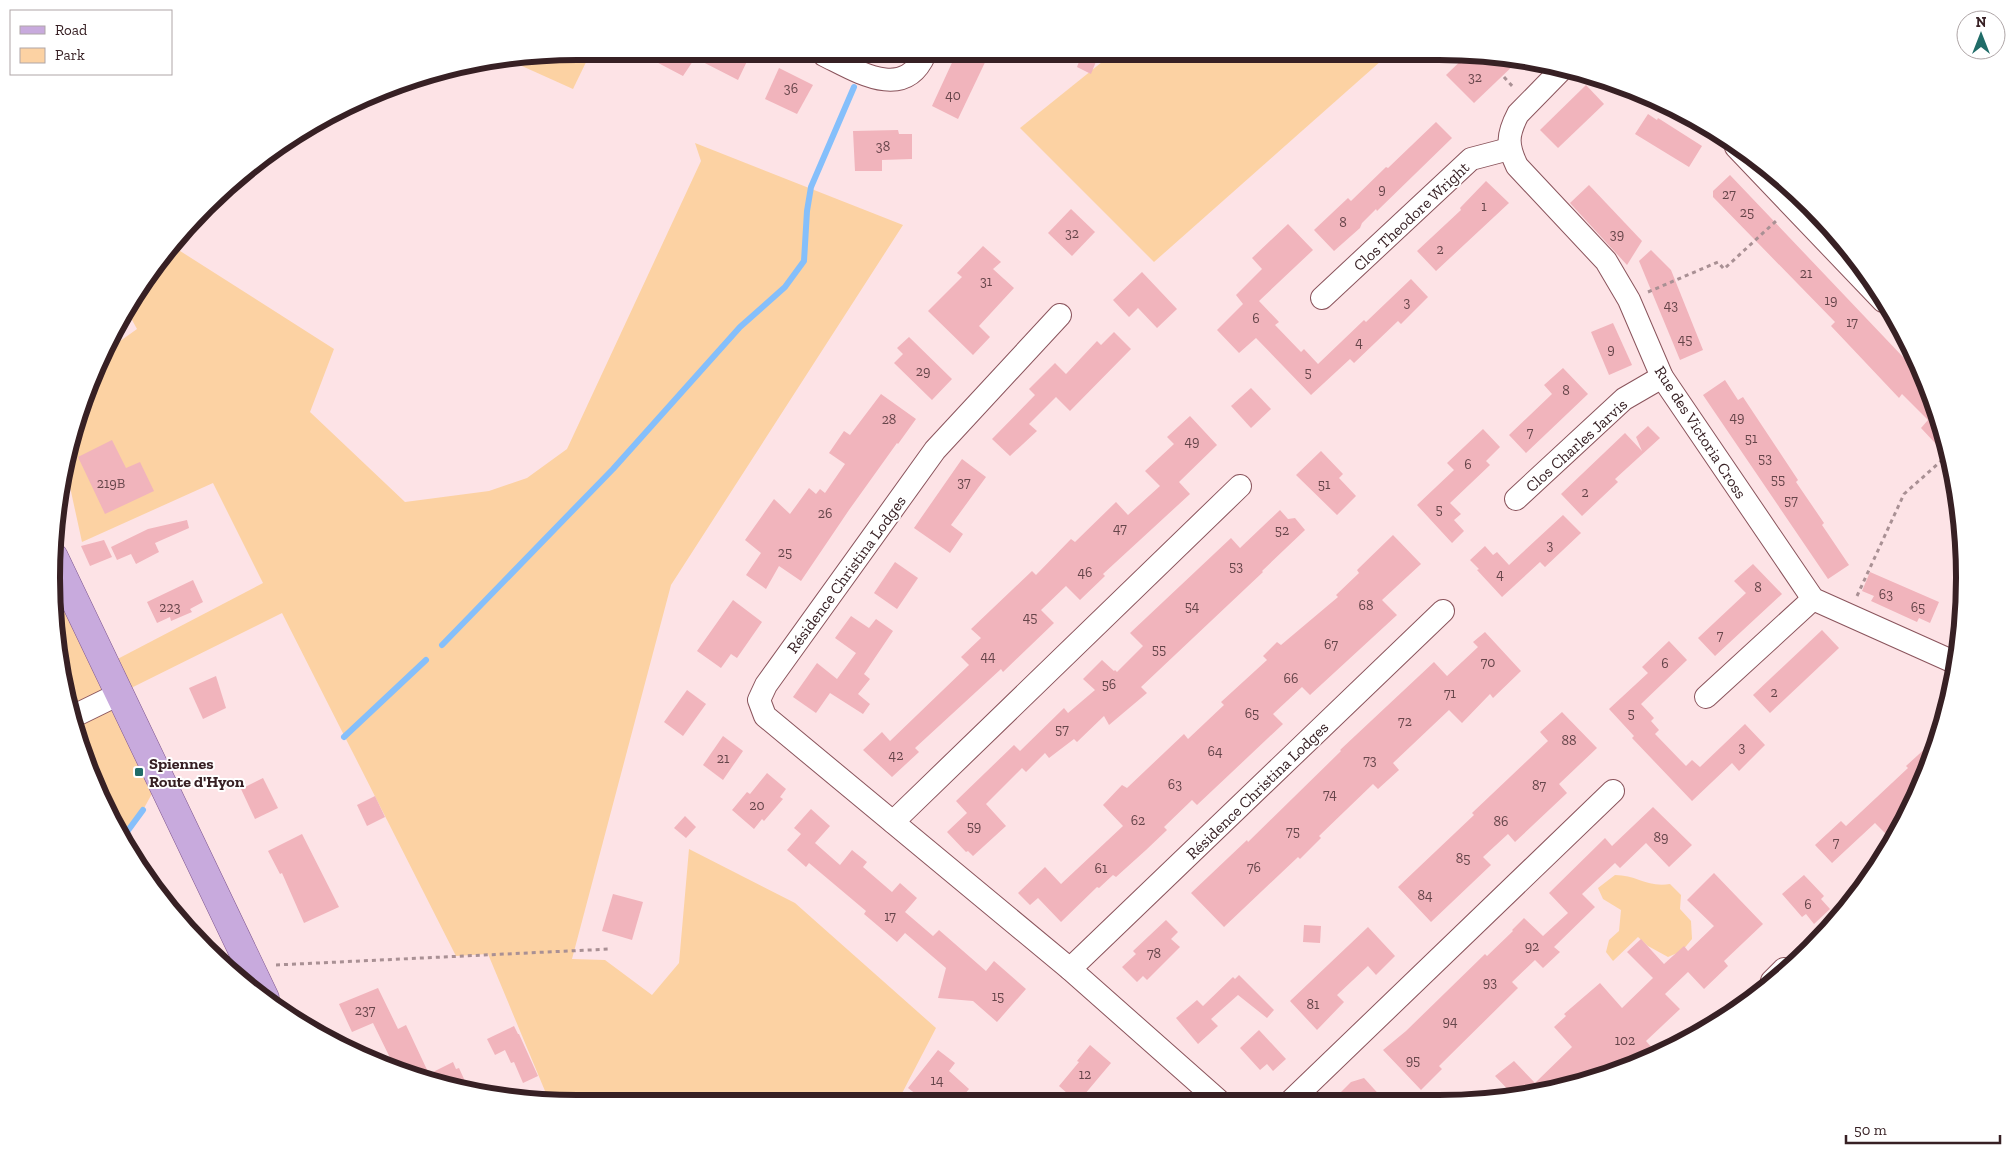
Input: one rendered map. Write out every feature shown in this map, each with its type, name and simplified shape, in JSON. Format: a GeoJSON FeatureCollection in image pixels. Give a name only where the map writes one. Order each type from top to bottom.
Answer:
{"type":"FeatureCollection","features":[{"type":"Feature","properties":{"kind":"main road"},"geometry":{"type":"LineString","coordinates":[[60,570],[259,986]]}},
{"type":"Feature","properties":{"kind":"street"},"geometry":{"type":"LineString","coordinates":[[834,60],[862,74],[891,80],[902,79],[912,75],[922,60]]}},
{"type":"Feature","properties":{"kind":"street"},"geometry":{"type":"LineString","coordinates":[[1509,150],[1509,136],[1518,114],[1558,74]]}},
{"type":"Feature","properties":{"kind":"street","name":"Clos Theodore Wright"},"geometry":{"type":"LineString","coordinates":[[1322,298],[1471,159],[1509,150]]}},
{"type":"Feature","properties":{"kind":"street","name":"Rue des Victoria Cross"},"geometry":{"type":"LineString","coordinates":[[1509,150],[1516,166],[1606,261],[1630,300],[1662,378],[1813,599]]}},
{"type":"Feature","properties":{"kind":"street"},"geometry":{"type":"LineString","coordinates":[[1764,175],[1857,273]]}},
{"type":"Feature","properties":{"kind":"street","name":"Résidence Christina Lodges"},"geometry":{"type":"LineString","coordinates":[[1060,315],[935,450],[766,685],[759,700],[764,716],[1070,969],[1212,1095]]}},
{"type":"Feature","properties":{"kind":"street","name":"Clos Charles Jarvis"},"geometry":{"type":"LineString","coordinates":[[1516,499],[1624,400],[1662,378]]}},
{"type":"Feature","properties":{"kind":"street"},"geometry":{"type":"LineString","coordinates":[[894,822],[1240,486]]}},
{"type":"Feature","properties":{"kind":"street"},"geometry":{"type":"LineString","coordinates":[[1706,697],[1813,599],[1949,659]]}},
{"type":"Feature","properties":{"kind":"street","name":"Résidence Christina Lodges"},"geometry":{"type":"LineString","coordinates":[[1070,969],[1444,611]]}},
{"type":"Feature","properties":{"kind":"street"},"geometry":{"type":"LineString","coordinates":[[79,714],[119,694]]}},
{"type":"Feature","properties":{"kind":"street"},"geometry":{"type":"LineString","coordinates":[[1297,1095],[1613,791]]}},
{"type":"Feature","properties":{"kind":"path"},"geometry":{"type":"LineString","coordinates":[[1630,300],[1718,262],[1724,269],[1793,205]]}},
{"type":"Feature","properties":{"kind":"path"},"geometry":{"type":"LineString","coordinates":[[1848,615],[1904,494],[1942,460]]}},
{"type":"Feature","properties":{"kind":"path"},"geometry":{"type":"LineString","coordinates":[[250,967],[610,949]]}},
{"type":"Feature","properties":{"kind":"green space"},"geometry":{"type":"Polygon","coordinates":[[[587,60],[573,89],[516,63],[587,60]]]}},
{"type":"Feature","properties":{"kind":"green space"},"geometry":{"type":"Polygon","coordinates":[[[1105,60],[1382,60],[1154,262],[1020,128],[1105,60]]]}},
{"type":"Feature","properties":{"kind":"green space"},"geometry":{"type":"Polygon","coordinates":[[[695,143],[903,225],[671,585],[572,959],[605,960],[652,995],[679,963],[689,849],[795,903],[936,1028],[901,1095],[546,1094],[488,954],[456,956],[282,613],[119,694],[160,779],[143,810],[127,832],[99,776],[87,744],[70,678],[64,645],[60,570],[106,665],[263,583],[213,483],[82,542],[69,482],[87,411],[99,379],[115,344],[137,329],[130,317],[147,290],[177,249],[334,349],[310,412],[405,502],[489,491],[527,478],[567,449],[701,161],[695,143]]]}},
{"type":"Feature","properties":{"kind":"green space"},"geometry":{"type":"Polygon","coordinates":[[[1615,875],[1655,884],[1670,884],[1681,895],[1680,909],[1691,921],[1692,939],[1682,951],[1668,957],[1648,946],[1638,937],[1613,961],[1606,952],[1609,940],[1619,931],[1621,910],[1603,899],[1598,888],[1615,875]]]}},
{"type":"Feature","properties":{"kind":"building"},"geometry":{"type":"Polygon","coordinates":[[[653,60],[694,60],[683,76],[653,60]]]}},
{"type":"Feature","properties":{"kind":"building"},"geometry":{"type":"Polygon","coordinates":[[[699,60],[748,60],[738,80],[699,60]]]}},
{"type":"Feature","properties":{"kind":"building"},"geometry":{"type":"Polygon","coordinates":[[[953,60],[986,60],[958,119],[932,106],[953,60]]]}},
{"type":"Feature","properties":{"kind":"building"},"geometry":{"type":"Polygon","coordinates":[[[1080,60],[1097,60],[1091,74],[1077,67],[1080,60]]]}},
{"type":"Feature","properties":{"kind":"building"},"geometry":{"type":"Polygon","coordinates":[[[1461,61],[1513,65],[1474,103],[1446,75],[1461,61]]]}},
{"type":"Feature","properties":{"kind":"building"},"geometry":{"type":"Polygon","coordinates":[[[779,68],[813,85],[797,114],[765,99],[779,68]]]}},
{"type":"Feature","properties":{"kind":"building"},"geometry":{"type":"Polygon","coordinates":[[[1586,85],[1604,104],[1558,148],[1540,130],[1586,85]]]}},
{"type":"Feature","properties":{"kind":"building"},"geometry":{"type":"Polygon","coordinates":[[[1648,114],[1657,120],[1658,118],[1702,146],[1689,167],[1635,134],[1648,114]]]}},
{"type":"Feature","properties":{"kind":"building"},"geometry":{"type":"Polygon","coordinates":[[[1436,122],[1452,138],[1334,251],[1314,230],[1348,198],[1351,201],[1436,122]]]}},
{"type":"Feature","properties":{"kind":"building"},"geometry":{"type":"Polygon","coordinates":[[[898,130],[899,134],[912,134],[912,159],[882,160],[882,171],[855,171],[853,131],[898,130]]]}},
{"type":"Feature","properties":{"kind":"building"},"geometry":{"type":"Polygon","coordinates":[[[1730,175],[1910,365],[1929,411],[1939,447],[1921,428],[1928,420],[1902,394],[1899,398],[1831,326],[1835,322],[1713,197],[1713,191],[1730,175]]]}},
{"type":"Feature","properties":{"kind":"building"},"geometry":{"type":"Polygon","coordinates":[[[1486,181],[1509,203],[1436,271],[1417,251],[1461,210],[1460,208],[1486,181]]]}},
{"type":"Feature","properties":{"kind":"building"},"geometry":{"type":"Polygon","coordinates":[[[1589,185],[1642,241],[1627,265],[1570,203],[1589,185]]]}},
{"type":"Feature","properties":{"kind":"building"},"geometry":{"type":"Polygon","coordinates":[[[1071,209],[1095,232],[1072,256],[1048,233],[1071,209]]]}},
{"type":"Feature","properties":{"kind":"building"},"geometry":{"type":"Polygon","coordinates":[[[1288,224],[1313,250],[1259,301],[1279,322],[1275,325],[1301,352],[1304,349],[1318,364],[1411,279],[1428,297],[1401,324],[1398,321],[1354,363],[1350,359],[1311,395],[1256,338],[1239,353],[1217,330],[1243,304],[1236,295],[1262,269],[1252,258],[1288,224]]]}},
{"type":"Feature","properties":{"kind":"building"},"geometry":{"type":"Polygon","coordinates":[[[983,246],[1001,262],[993,269],[1014,288],[979,326],[990,337],[973,355],[928,311],[962,277],[957,273],[983,246]]]}},
{"type":"Feature","properties":{"kind":"building"},"geometry":{"type":"Polygon","coordinates":[[[1651,250],[1671,270],[1703,350],[1680,360],[1639,261],[1651,250]]]}},
{"type":"Feature","properties":{"kind":"building"},"geometry":{"type":"Polygon","coordinates":[[[1142,272],[1177,309],[1157,328],[1138,308],[1129,317],[1113,300],[1142,272]]]}},
{"type":"Feature","properties":{"kind":"building"},"geometry":{"type":"Polygon","coordinates":[[[1613,323],[1632,365],[1609,375],[1591,332],[1613,323]]]}},
{"type":"Feature","properties":{"kind":"building"},"geometry":{"type":"Polygon","coordinates":[[[1114,332],[1131,349],[1070,411],[1056,397],[1029,424],[1037,431],[1010,456],[992,439],[1035,395],[1029,389],[1055,363],[1066,374],[1097,341],[1101,345],[1114,332]]]}},
{"type":"Feature","properties":{"kind":"building"},"geometry":{"type":"Polygon","coordinates":[[[909,337],[952,379],[932,400],[894,363],[903,354],[897,348],[909,337]]]}},
{"type":"Feature","properties":{"kind":"building"},"geometry":{"type":"Polygon","coordinates":[[[1563,368],[1588,394],[1526,453],[1509,435],[1552,394],[1544,385],[1563,368]]]}},
{"type":"Feature","properties":{"kind":"building"},"geometry":{"type":"Polygon","coordinates":[[[1725,380],[1738,400],[1743,397],[1798,480],[1796,482],[1824,523],[1822,525],[1849,565],[1828,579],[1703,395],[1725,380]]]}},
{"type":"Feature","properties":{"kind":"building"},"geometry":{"type":"Polygon","coordinates":[[[1251,388],[1271,409],[1251,428],[1231,406],[1251,388]]]}},
{"type":"Feature","properties":{"kind":"building"},"geometry":{"type":"Polygon","coordinates":[[[881,394],[916,419],[849,510],[801,581],[779,566],[766,589],[746,575],[761,553],[745,540],[774,499],[790,514],[809,488],[816,494],[820,489],[825,493],[845,464],[829,453],[844,431],[850,435],[881,394]]]}},
{"type":"Feature","properties":{"kind":"building"},"geometry":{"type":"Polygon","coordinates":[[[1190,416],[1217,445],[1179,482],[1190,494],[1103,574],[1105,576],[1080,600],[1066,586],[1041,610],[1054,623],[1003,672],[1001,669],[915,748],[919,752],[892,777],[863,750],[882,732],[890,741],[969,665],[961,657],[981,638],[971,629],[1032,571],[1036,575],[1071,539],[1075,542],[1116,502],[1128,515],[1160,486],[1145,471],[1174,444],[1167,437],[1190,416]]]}},
{"type":"Feature","properties":{"kind":"building"},"geometry":{"type":"Polygon","coordinates":[[[1648,426],[1660,438],[1615,479],[1618,482],[1582,516],[1561,494],[1625,433],[1642,451],[1636,437],[1648,426]]]}},
{"type":"Feature","properties":{"kind":"building"},"geometry":{"type":"Polygon","coordinates":[[[1483,429],[1500,447],[1486,461],[1490,465],[1450,503],[1461,514],[1454,520],[1464,531],[1452,543],[1417,505],[1454,470],[1447,463],[1483,429]]]}},
{"type":"Feature","properties":{"kind":"building"},"geometry":{"type":"Polygon","coordinates":[[[112,440],[126,468],[140,462],[154,491],[105,514],[78,457],[112,440]]]}},
{"type":"Feature","properties":{"kind":"building"},"geometry":{"type":"Polygon","coordinates":[[[1321,451],[1343,474],[1339,478],[1356,496],[1337,515],[1296,475],[1321,451]]]}},
{"type":"Feature","properties":{"kind":"building"},"geometry":{"type":"Polygon","coordinates":[[[962,459],[986,477],[951,525],[963,534],[950,553],[914,528],[962,459]]]}},
{"type":"Feature","properties":{"kind":"building"},"geometry":{"type":"Polygon","coordinates":[[[1280,510],[1288,519],[1295,518],[1305,530],[1141,687],[1147,693],[1109,725],[1104,716],[1077,742],[1074,739],[1049,758],[1045,753],[1026,772],[1022,768],[986,804],[1006,826],[973,856],[968,851],[966,852],[947,832],[967,813],[956,801],[1014,745],[1020,751],[1064,708],[1068,713],[1095,690],[1083,679],[1102,660],[1117,672],[1143,646],[1130,633],[1231,538],[1240,548],[1280,510]]]}},
{"type":"Feature","properties":{"kind":"building"},"geometry":{"type":"Polygon","coordinates":[[[1563,515],[1581,533],[1545,567],[1540,562],[1502,597],[1470,560],[1485,546],[1493,555],[1497,552],[1509,565],[1563,515]]]}},
{"type":"Feature","properties":{"kind":"building"},"geometry":{"type":"Polygon","coordinates":[[[187,520],[189,528],[155,543],[159,552],[136,564],[131,554],[117,560],[111,547],[148,529],[187,520]]]}},
{"type":"Feature","properties":{"kind":"building"},"geometry":{"type":"Polygon","coordinates":[[[1393,535],[1421,564],[1382,600],[1397,615],[1310,695],[1302,687],[1273,714],[1283,724],[1197,805],[1192,800],[1164,827],[1167,830],[1146,850],[1116,877],[1113,875],[1099,888],[1097,887],[1061,922],[1038,898],[1030,905],[1018,893],[1045,867],[1061,884],[1123,826],[1103,805],[1122,785],[1127,788],[1184,734],[1188,739],[1224,705],[1221,702],[1267,660],[1263,656],[1277,642],[1281,645],[1338,597],[1336,595],[1359,573],[1357,570],[1393,535]]]}},
{"type":"Feature","properties":{"kind":"building"},"geometry":{"type":"Polygon","coordinates":[[[104,540],[112,557],[90,566],[81,546],[104,540]]]}},
{"type":"Feature","properties":{"kind":"building"},"geometry":{"type":"Polygon","coordinates":[[[895,562],[918,578],[897,609],[874,593],[895,562]]]}},
{"type":"Feature","properties":{"kind":"building"},"geometry":{"type":"Polygon","coordinates":[[[1753,564],[1782,594],[1715,656],[1698,638],[1746,593],[1734,581],[1753,564]]]}},
{"type":"Feature","properties":{"kind":"building"},"geometry":{"type":"Polygon","coordinates":[[[1870,572],[1939,602],[1930,623],[1919,618],[1917,622],[1871,601],[1874,596],[1862,591],[1870,572]]]}},
{"type":"Feature","properties":{"kind":"building"},"geometry":{"type":"Polygon","coordinates":[[[193,580],[203,602],[190,609],[192,612],[171,621],[170,617],[157,623],[147,602],[193,580]]]}},
{"type":"Feature","properties":{"kind":"building"},"geometry":{"type":"Polygon","coordinates":[[[733,600],[762,622],[737,658],[731,654],[721,668],[697,651],[733,600]]]}},
{"type":"Feature","properties":{"kind":"building"},"geometry":{"type":"Polygon","coordinates":[[[851,616],[869,628],[876,619],[893,631],[864,674],[870,679],[858,694],[870,704],[863,714],[830,693],[816,713],[793,697],[817,663],[837,679],[856,653],[835,638],[851,616]]]}},
{"type":"Feature","properties":{"kind":"building"},"geometry":{"type":"Polygon","coordinates":[[[1822,630],[1839,648],[1770,713],[1753,695],[1822,630]]]}},
{"type":"Feature","properties":{"kind":"building"},"geometry":{"type":"Polygon","coordinates":[[[1485,632],[1521,671],[1493,698],[1490,694],[1462,723],[1449,710],[1393,763],[1399,770],[1378,789],[1373,784],[1319,836],[1321,838],[1300,859],[1298,857],[1224,927],[1191,893],[1247,840],[1248,842],[1340,750],[1434,662],[1447,676],[1478,647],[1473,642],[1485,632]]]}},
{"type":"Feature","properties":{"kind":"building"},"geometry":{"type":"Polygon","coordinates":[[[1669,641],[1687,660],[1641,704],[1654,718],[1651,721],[1659,730],[1655,734],[1686,766],[1692,760],[1700,767],[1745,724],[1765,745],[1739,771],[1732,763],[1692,801],[1632,738],[1634,736],[1609,709],[1648,673],[1642,667],[1669,641]]]}},
{"type":"Feature","properties":{"kind":"building"},"geometry":{"type":"Polygon","coordinates":[[[216,676],[226,708],[203,719],[189,688],[216,676]]]}},
{"type":"Feature","properties":{"kind":"building"},"geometry":{"type":"Polygon","coordinates":[[[687,690],[706,704],[683,736],[664,722],[687,690]]]}},
{"type":"Feature","properties":{"kind":"building"},"geometry":{"type":"Polygon","coordinates":[[[1562,712],[1597,748],[1559,784],[1567,793],[1515,842],[1508,834],[1483,857],[1491,865],[1431,922],[1398,887],[1548,741],[1540,732],[1562,712]]]}},
{"type":"Feature","properties":{"kind":"building"},"geometry":{"type":"Polygon","coordinates":[[[723,736],[743,751],[723,780],[703,765],[723,736]]]}},
{"type":"Feature","properties":{"kind":"building"},"geometry":{"type":"Polygon","coordinates":[[[1928,746],[1917,776],[1890,830],[1886,834],[1875,823],[1832,863],[1815,845],[1841,821],[1846,826],[1908,768],[1906,766],[1928,746]]]}},
{"type":"Feature","properties":{"kind":"building"},"geometry":{"type":"Polygon","coordinates":[[[767,773],[786,789],[780,797],[783,799],[764,821],[762,819],[754,829],[732,810],[747,792],[750,794],[767,773]]]}},
{"type":"Feature","properties":{"kind":"building"},"geometry":{"type":"Polygon","coordinates":[[[263,778],[278,808],[255,819],[241,789],[263,778]]]}},
{"type":"Feature","properties":{"kind":"building"},"geometry":{"type":"Polygon","coordinates":[[[375,796],[385,817],[367,826],[357,805],[375,796]]]}},
{"type":"Feature","properties":{"kind":"building"},"geometry":{"type":"Polygon","coordinates":[[[1653,807],[1692,845],[1669,867],[1646,843],[1620,868],[1615,863],[1582,894],[1595,907],[1554,947],[1560,952],[1543,968],[1535,960],[1512,982],[1518,988],[1439,1066],[1442,1069],[1421,1090],[1383,1050],[1406,1031],[1485,954],[1487,956],[1524,918],[1543,936],[1568,913],[1549,893],[1605,838],[1612,846],[1653,807]]]}},
{"type":"Feature","properties":{"kind":"building"},"geometry":{"type":"Polygon","coordinates":[[[811,809],[830,826],[815,843],[840,865],[852,850],[867,862],[863,867],[892,892],[900,883],[917,898],[905,912],[933,936],[939,930],[986,971],[994,961],[1026,989],[997,1022],[973,1001],[938,998],[946,968],[905,933],[897,942],[864,914],[866,911],[809,863],[806,867],[787,850],[801,834],[794,828],[811,809]]]}},
{"type":"Feature","properties":{"kind":"building"},"geometry":{"type":"Polygon","coordinates":[[[685,816],[696,827],[686,838],[674,828],[685,816]]]}},
{"type":"Feature","properties":{"kind":"building"},"geometry":{"type":"Polygon","coordinates":[[[302,834],[339,907],[304,923],[282,873],[280,874],[268,851],[302,834]]]}},
{"type":"Feature","properties":{"kind":"building"},"geometry":{"type":"Polygon","coordinates":[[[1714,873],[1763,924],[1724,961],[1728,966],[1704,989],[1688,972],[1665,994],[1680,1009],[1646,1041],[1653,1049],[1605,1068],[1539,1085],[1509,1090],[1495,1076],[1514,1061],[1535,1083],[1572,1047],[1554,1027],[1566,1016],[1564,1014],[1600,983],[1622,1008],[1653,978],[1627,952],[1641,939],[1664,964],[1684,946],[1688,951],[1714,926],[1687,900],[1714,873]]]}},
{"type":"Feature","properties":{"kind":"building"},"geometry":{"type":"Polygon","coordinates":[[[1804,875],[1824,896],[1821,899],[1830,909],[1814,924],[1806,914],[1802,917],[1782,894],[1804,875]]]}},
{"type":"Feature","properties":{"kind":"building"},"geometry":{"type":"Polygon","coordinates":[[[613,894],[643,902],[632,940],[602,931],[613,894]]]}},
{"type":"Feature","properties":{"kind":"building"},"geometry":{"type":"Polygon","coordinates":[[[1166,920],[1178,932],[1171,939],[1180,947],[1147,980],[1143,976],[1137,982],[1122,967],[1136,954],[1133,951],[1166,920]]]}},
{"type":"Feature","properties":{"kind":"building"},"geometry":{"type":"Polygon","coordinates":[[[1304,925],[1321,926],[1320,943],[1303,942],[1304,925]]]}},
{"type":"Feature","properties":{"kind":"building"},"geometry":{"type":"Polygon","coordinates":[[[1368,927],[1395,956],[1376,975],[1368,966],[1337,995],[1344,1002],[1317,1030],[1290,1001],[1368,927]]]}},
{"type":"Feature","properties":{"kind":"building"},"geometry":{"type":"Polygon","coordinates":[[[1239,975],[1274,1010],[1267,1018],[1238,995],[1211,1019],[1218,1026],[1198,1044],[1176,1018],[1197,1000],[1203,1006],[1233,977],[1235,979],[1239,975]]]}},
{"type":"Feature","properties":{"kind":"building"},"geometry":{"type":"Polygon","coordinates":[[[378,988],[398,1029],[406,1025],[428,1073],[391,1061],[373,1023],[352,1032],[339,1004],[378,988]]]}},
{"type":"Feature","properties":{"kind":"building"},"geometry":{"type":"Polygon","coordinates":[[[514,1026],[538,1076],[523,1083],[514,1062],[511,1063],[505,1050],[495,1055],[487,1039],[514,1026]]]}},
{"type":"Feature","properties":{"kind":"building"},"geometry":{"type":"Polygon","coordinates":[[[1259,1030],[1286,1059],[1273,1071],[1267,1064],[1260,1070],[1240,1048],[1259,1030]]]}},
{"type":"Feature","properties":{"kind":"building"},"geometry":{"type":"Polygon","coordinates":[[[1090,1045],[1111,1063],[1084,1095],[1069,1095],[1059,1086],[1079,1062],[1077,1061],[1090,1045]]]}},
{"type":"Feature","properties":{"kind":"building"},"geometry":{"type":"Polygon","coordinates":[[[938,1050],[955,1063],[949,1071],[969,1089],[964,1095],[917,1095],[908,1088],[938,1050]]]}},
{"type":"Feature","properties":{"kind":"building"},"geometry":{"type":"Polygon","coordinates":[[[453,1062],[456,1069],[459,1068],[465,1082],[430,1073],[453,1062]]]}},
{"type":"Feature","properties":{"kind":"building"},"geometry":{"type":"Polygon","coordinates":[[[1364,1078],[1379,1095],[1338,1095],[1351,1082],[1364,1078]]]}},
{"type":"Feature","properties":{"kind":"waterway"},"geometry":{"type":"LineString","coordinates":[[442,645],[613,469],[740,327],[785,287],[804,261],[807,211],[811,187],[854,87]]}},
{"type":"Feature","properties":{"kind":"waterway"},"geometry":{"type":"LineString","coordinates":[[344,737],[426,660]]}},
{"type":"Feature","properties":{"kind":"waterway"},"geometry":{"type":"LineString","coordinates":[[127,832],[143,810]]}},
{"type":"Feature","properties":{"kind":"place","name":"Spiennes Route d'Hyon"},"geometry":{"type":"Point","coordinates":[139,772]}}]}
